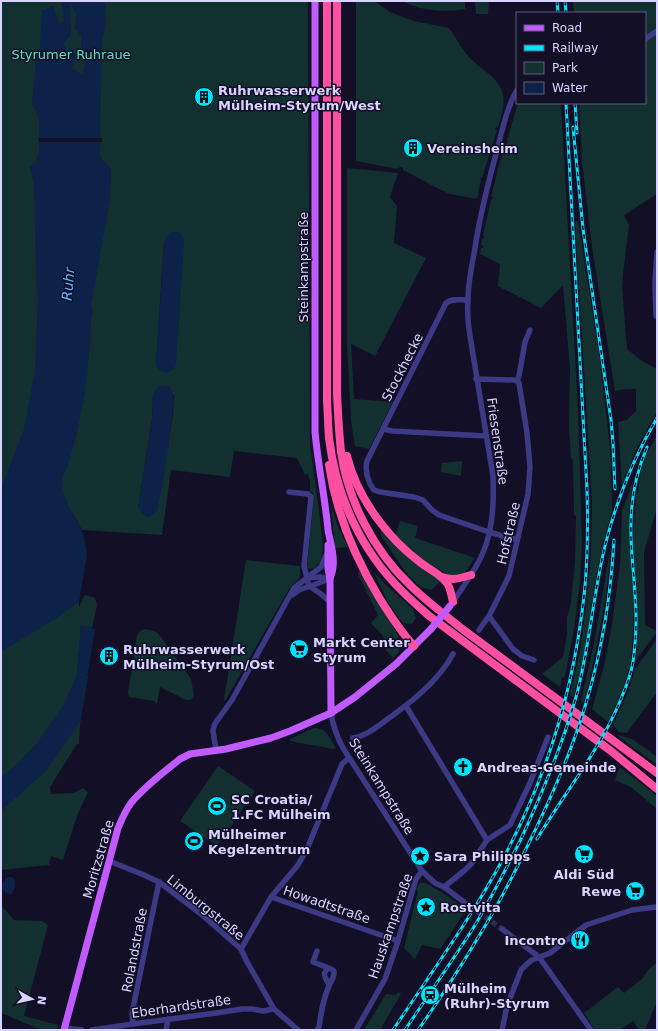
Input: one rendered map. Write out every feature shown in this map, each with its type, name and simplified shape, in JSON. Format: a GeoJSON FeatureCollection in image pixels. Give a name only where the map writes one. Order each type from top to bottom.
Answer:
{"type":"FeatureCollection","features":[{"type":"Feature","properties":{"kind":"highway"},"geometry":{"type":"LineString","coordinates":[[327,1],[328,458],[331,480],[351,543],[370,582],[390,615],[414,646]]}},
{"type":"Feature","properties":{"kind":"highway"},"geometry":{"type":"LineString","coordinates":[[337,1],[338,421],[347,480],[357,507],[372,536],[388,560],[409,584],[432,606],[657,773]]}},
{"type":"Feature","properties":{"kind":"highway"},"geometry":{"type":"LineString","coordinates":[[338,421],[349,464],[363,497],[377,519],[399,544],[421,563],[441,577],[449,587],[451,604]]}},
{"type":"Feature","properties":{"kind":"highway"},"geometry":{"type":"LineString","coordinates":[[329,437],[338,483],[347,510],[363,542],[380,566],[402,592],[428,615],[611,751],[657,789]]}},
{"type":"Feature","properties":{"kind":"highway"},"geometry":{"type":"LineString","coordinates":[[441,577],[457,579],[471,575]]}},
{"type":"Feature","properties":{"kind":"main road","name":"Steinkampstraße"},"geometry":{"type":"LineString","coordinates":[[315,1],[315,432],[332,551],[333,566],[330,579]]}},
{"type":"Feature","properties":{"kind":"main road","name":"Steinkampstraße"},"geometry":{"type":"LineString","coordinates":[[329,533],[328,568],[330,579],[331,712]]}},
{"type":"Feature","properties":{"kind":"main road","name":"Friesenstraße"},"geometry":{"type":"LineString","coordinates":[[216,750],[271,738],[331,712],[355,697],[400,660],[431,629],[451,604]]}},
{"type":"Feature","properties":{"kind":"main road","name":"Moritzstraße"},"geometry":{"type":"LineString","coordinates":[[64,1029],[118,828],[124,814],[141,792],[180,759],[190,754],[216,750]]}},
{"type":"Feature","properties":{"kind":"street"},"geometry":{"type":"LineString","coordinates":[[646,38],[657,31]]}},
{"type":"Feature","properties":{"kind":"street","name":"Friesenstraße"},"geometry":{"type":"LineString","coordinates":[[451,604],[480,560],[493,515],[493,476],[476,379],[467,316],[469,282],[489,180],[504,125],[516,92]]}},
{"type":"Feature","properties":{"kind":"street"},"geometry":{"type":"LineString","coordinates":[[656,316],[655,283],[657,252]]}},
{"type":"Feature","properties":{"kind":"street","name":"Stockhecke"},"geometry":{"type":"LineString","coordinates":[[468,300],[450,300],[446,303],[367,461],[367,475],[374,490],[423,500],[439,515],[489,532]]}},
{"type":"Feature","properties":{"kind":"street","name":"Hofstraße"},"geometry":{"type":"LineString","coordinates":[[479,630],[489,616],[509,576],[528,494],[530,467],[527,433],[519,383],[517,381],[525,342],[530,330]]}},
{"type":"Feature","properties":{"kind":"street"},"geometry":{"type":"LineString","coordinates":[[476,379],[517,381]]}},
{"type":"Feature","properties":{"kind":"street"},"geometry":{"type":"LineString","coordinates":[[383,429],[392,431],[486,436]]}},
{"type":"Feature","properties":{"kind":"street"},"geometry":{"type":"LineString","coordinates":[[289,492],[308,494],[311,497],[304,566],[309,586],[330,602]]}},
{"type":"Feature","properties":{"kind":"street"},"geometry":{"type":"LineString","coordinates":[[489,532],[517,540]]}},
{"type":"Feature","properties":{"kind":"street"},"geometry":{"type":"LineString","coordinates":[[216,750],[213,731],[214,726],[232,700],[294,588],[321,567],[328,550]]}},
{"type":"Feature","properties":{"kind":"street"},"geometry":{"type":"LineString","coordinates":[[307,578],[321,577],[330,579]]}},
{"type":"Feature","properties":{"kind":"street"},"geometry":{"type":"LineString","coordinates":[[290,596],[309,586],[330,579]]}},
{"type":"Feature","properties":{"kind":"street"},"geometry":{"type":"LineString","coordinates":[[489,616],[513,649],[522,656],[534,660]]}},
{"type":"Feature","properties":{"kind":"street"},"geometry":{"type":"LineString","coordinates":[[353,738],[365,735],[406,706],[426,689],[447,665],[453,654]]}},
{"type":"Feature","properties":{"kind":"street"},"geometry":{"type":"LineString","coordinates":[[406,706],[487,840]]}},
{"type":"Feature","properties":{"kind":"street","name":"Steinkampstraße"},"geometry":{"type":"LineString","coordinates":[[331,712],[337,738],[422,871],[435,883],[444,887],[468,905]]}},
{"type":"Feature","properties":{"kind":"street"},"geometry":{"type":"LineString","coordinates":[[444,887],[472,863],[487,840],[508,827],[512,822],[530,783],[548,737]]}},
{"type":"Feature","properties":{"kind":"street"},"geometry":{"type":"LineString","coordinates":[[241,949],[272,897],[298,865],[308,849],[342,764],[349,758]]}},
{"type":"Feature","properties":{"kind":"street","name":"Limburgstraße"},"geometry":{"type":"LineString","coordinates":[[109,861],[144,874],[159,882],[201,914],[241,949],[274,1009],[298,1030]]}},
{"type":"Feature","properties":{"kind":"street","name":"Hauskampstraße"},"geometry":{"type":"LineString","coordinates":[[356,1030],[385,979],[416,879],[422,871]]}},
{"type":"Feature","properties":{"kind":"street","name":"Rolandstraße"},"geometry":{"type":"LineString","coordinates":[[133,1024],[132,1013],[159,882]]}},
{"type":"Feature","properties":{"kind":"street","name":"Howadtstraße"},"geometry":{"type":"LineString","coordinates":[[272,897],[398,941]]}},
{"type":"Feature","properties":{"kind":"street"},"geometry":{"type":"LineString","coordinates":[[502,1030],[507,1006],[521,970],[532,960],[550,952],[586,926],[632,910],[657,907]]}},
{"type":"Feature","properties":{"kind":"street"},"geometry":{"type":"LineString","coordinates":[[502,929],[539,957],[590,1030]]}},
{"type":"Feature","properties":{"kind":"street"},"geometry":{"type":"LineString","coordinates":[[317,951],[313,962],[334,971],[334,975],[322,1004],[319,1027],[317,1030]]}},
{"type":"Feature","properties":{"kind":"street"},"geometry":{"type":"LineString","coordinates":[[328,968],[325,971],[324,976],[329,985]]}},
{"type":"Feature","properties":{"kind":"street","name":"Eberhardstraße"},"geometry":{"type":"LineString","coordinates":[[92,1030],[242,1009],[263,1011],[274,1009]]}},
{"type":"Feature","properties":{"kind":"street"},"geometry":{"type":"LineString","coordinates":[[166,1030],[168,1019]]}},
{"type":"Feature","properties":{"kind":"street"},"geometry":{"type":"LineString","coordinates":[[64,1029],[82,1030]]}},
{"type":"Feature","properties":{"kind":"green space"},"geometry":{"type":"Polygon","coordinates":[[[1,1],[308,1],[310,446],[322,537],[323,550],[320,560],[318,565],[315,567],[310,569],[307,568],[314,496],[310,491],[308,474],[305,475],[297,458],[234,451],[230,477],[171,470],[162,535],[82,530],[73,514],[77,603],[79,602],[79,607],[85,595],[95,598],[97,605],[92,628],[81,626],[77,674],[88,676],[80,724],[79,744],[77,744],[50,787],[51,794],[74,793],[83,788],[88,792],[77,816],[63,860],[51,856],[49,865],[1,870],[1,1]],[[173,232],[164,242],[156,365],[158,368],[181,233],[173,232]],[[153,395],[152,420],[138,508],[168,446],[173,414],[174,395],[153,395]]]}},
{"type":"Feature","properties":{"kind":"green space"},"geometry":{"type":"Polygon","coordinates":[[[356,1],[374,1],[390,12],[400,16],[414,21],[449,28],[469,57],[489,74],[500,87],[504,99],[502,112],[498,128],[496,127],[495,129],[497,130],[482,178],[480,180],[477,199],[450,194],[403,170],[403,168],[400,167],[397,169],[356,161],[356,1]]]}},
{"type":"Feature","properties":{"kind":"green space"},"geometry":{"type":"Polygon","coordinates":[[[403,1],[465,1],[465,9],[441,11],[425,9],[403,1]]]}},
{"type":"Feature","properties":{"kind":"green space"},"geometry":{"type":"Polygon","coordinates":[[[475,1],[489,1],[488,14],[476,14],[475,1]]]}},
{"type":"Feature","properties":{"kind":"green space"},"geometry":{"type":"Polygon","coordinates":[[[573,1],[657,1],[657,31],[646,37],[646,12],[574,12],[573,1]]]}},
{"type":"Feature","properties":{"kind":"green space"},"geometry":{"type":"Polygon","coordinates":[[[657,32],[657,194],[624,215],[629,225],[622,286],[627,349],[642,361],[657,369],[657,411],[636,450],[622,486],[618,422],[627,420],[636,411],[636,389],[615,391],[592,247],[582,162],[579,104],[646,104],[646,40],[657,32]]]}},
{"type":"Feature","properties":{"kind":"green space"},"geometry":{"type":"Polygon","coordinates":[[[518,104],[561,104],[578,410],[582,543],[580,581],[574,629],[565,676],[562,678],[560,687],[542,674],[563,657],[575,562],[576,516],[574,515],[573,461],[571,457],[569,427],[570,369],[563,285],[541,308],[498,286],[500,264],[480,254],[481,248],[483,248],[483,245],[481,245],[482,239],[484,238],[483,236],[493,197],[491,197],[499,165],[506,143],[507,144],[508,142],[507,140],[518,104]]]}},
{"type":"Feature","properties":{"kind":"green space"},"geometry":{"type":"Polygon","coordinates":[[[347,168],[398,173],[390,197],[397,206],[394,243],[426,258],[375,356],[351,344],[354,399],[393,402],[369,449],[355,446],[351,421],[347,342],[347,168]]]}},
{"type":"Feature","properties":{"kind":"green space"},"geometry":{"type":"Polygon","coordinates":[[[575,221],[578,221],[600,360],[611,457],[612,511],[595,582],[584,659],[573,697],[570,695],[580,650],[587,599],[591,551],[592,502],[575,221]]]}},
{"type":"Feature","properties":{"kind":"green space"},"geometry":{"type":"Polygon","coordinates":[[[657,434],[657,508],[644,552],[645,625],[657,632],[636,660],[638,608],[633,544],[636,496],[643,462],[657,434]]]}},
{"type":"Feature","properties":{"kind":"green space"},"geometry":{"type":"Polygon","coordinates":[[[462,461],[461,476],[441,472],[442,463],[462,461]]]}},
{"type":"Feature","properties":{"kind":"green space"},"geometry":{"type":"Polygon","coordinates":[[[633,481],[629,509],[629,538],[634,600],[631,661],[620,696],[608,722],[592,709],[604,666],[612,624],[620,565],[622,511],[633,481]]]}},
{"type":"Feature","properties":{"kind":"green space"},"geometry":{"type":"Polygon","coordinates":[[[331,504],[338,527],[348,547],[335,548],[331,504]]]}},
{"type":"Feature","properties":{"kind":"green space"},"geometry":{"type":"Polygon","coordinates":[[[400,521],[418,526],[415,538],[475,558],[464,574],[452,576],[445,573],[422,559],[395,536],[400,521]]]}},
{"type":"Feature","properties":{"kind":"green space"},"geometry":{"type":"Polygon","coordinates":[[[381,528],[440,581],[432,590],[420,587],[406,573],[381,536],[381,528]]]}},
{"type":"Feature","properties":{"kind":"green space"},"geometry":{"type":"Polygon","coordinates":[[[611,545],[604,605],[584,703],[581,701],[593,648],[611,545]]]}},
{"type":"Feature","properties":{"kind":"green space"},"geometry":{"type":"Polygon","coordinates":[[[246,560],[300,566],[300,575],[289,589],[225,701],[224,700],[246,560]]]}},
{"type":"Feature","properties":{"kind":"green space"},"geometry":{"type":"Polygon","coordinates":[[[359,570],[397,633],[400,643],[399,652],[393,658],[386,650],[383,636],[371,623],[378,615],[358,574],[359,570]]]}},
{"type":"Feature","properties":{"kind":"green space"},"geometry":{"type":"Polygon","coordinates":[[[373,571],[413,609],[416,618],[412,624],[403,623],[389,604],[373,571]]]}},
{"type":"Feature","properties":{"kind":"green space"},"geometry":{"type":"Polygon","coordinates":[[[144,629],[158,633],[191,679],[194,695],[191,700],[186,700],[160,687],[157,704],[154,701],[129,697],[128,692],[137,636],[139,632],[144,629]]]}},
{"type":"Feature","properties":{"kind":"green space"},"geometry":{"type":"Polygon","coordinates":[[[657,639],[657,692],[627,733],[619,732],[613,725],[627,695],[635,669],[657,639]]]}},
{"type":"Feature","properties":{"kind":"green space"},"geometry":{"type":"Polygon","coordinates":[[[314,728],[318,728],[325,732],[330,737],[336,748],[333,749],[290,741],[290,739],[314,728]]]}},
{"type":"Feature","properties":{"kind":"green space"},"geometry":{"type":"Polygon","coordinates":[[[618,736],[632,739],[657,757],[657,765],[618,736]]]}},
{"type":"Feature","properties":{"kind":"green space","name":"SC Croatia/ 1.FC Mülheim"},"geometry":{"type":"Polygon","coordinates":[[[218,766],[255,791],[217,846],[180,821],[218,766]]]}},
{"type":"Feature","properties":{"kind":"green space"},"geometry":{"type":"Polygon","coordinates":[[[620,767],[657,796],[657,809],[631,787],[615,780],[620,767]]]}},
{"type":"Feature","properties":{"kind":"green space"},"geometry":{"type":"Polygon","coordinates":[[[420,883],[426,883],[449,897],[466,910],[440,949],[422,945],[415,959],[404,948],[418,891],[416,889],[420,883]]]}},
{"type":"Feature","properties":{"kind":"green space"},"geometry":{"type":"Polygon","coordinates":[[[1,905],[14,920],[42,921],[48,925],[24,1016],[58,1025],[57,1030],[42,1030],[1,1013],[1,905]]]}},
{"type":"Feature","properties":{"kind":"green space"},"geometry":{"type":"Polygon","coordinates":[[[657,964],[657,1001],[645,1030],[639,1030],[633,1021],[620,1030],[595,1030],[584,1013],[618,987],[624,993],[642,979],[648,970],[657,964]]]}},
{"type":"Feature","properties":{"kind":"green space"},"geometry":{"type":"Polygon","coordinates":[[[398,992],[401,994],[380,1030],[364,1030],[386,994],[395,995],[398,992]]]}},
{"type":"Feature","properties":{"kind":"water","name":"Styrumer Ruhraue"},"geometry":{"type":"Polygon","coordinates":[[[61,1],[105,1],[106,25],[102,38],[100,149],[103,161],[109,165],[109,168],[111,169],[110,200],[91,306],[93,312],[91,318],[85,393],[76,437],[67,468],[62,478],[63,490],[68,505],[83,533],[87,555],[79,602],[58,617],[1,652],[1,488],[24,429],[35,371],[38,298],[34,182],[29,166],[36,162],[39,151],[39,123],[37,113],[32,105],[36,59],[40,47],[42,10],[53,6],[60,24],[64,20],[61,1]],[[70,2],[71,35],[64,43],[67,51],[71,47],[76,55],[72,68],[83,75],[85,64],[80,51],[82,37],[75,28],[76,14],[70,2]]]}},
{"type":"Feature","properties":{"kind":"water"},"geometry":{"type":"Polygon","coordinates":[[[171,232],[181,233],[184,239],[184,244],[176,365],[171,371],[163,372],[156,365],[164,242],[171,232]]]}},
{"type":"Feature","properties":{"kind":"water"},"geometry":{"type":"Polygon","coordinates":[[[159,386],[166,386],[172,390],[173,411],[158,509],[150,517],[142,514],[138,508],[152,420],[153,395],[159,386]]]}},
{"type":"Feature","properties":{"kind":"water"},"geometry":{"type":"Polygon","coordinates":[[[81,625],[95,629],[80,722],[46,771],[1,811],[1,777],[16,765],[37,743],[65,702],[77,674],[81,625]]]}},
{"type":"Feature","properties":{"kind":"water"},"geometry":{"type":"Polygon","coordinates":[[[8,877],[14,878],[15,880],[15,886],[12,894],[5,892],[2,887],[5,879],[8,877]]]}},
{"type":"Feature","properties":{"kind":"pier"},"geometry":{"type":"Polygon","coordinates":[[[38,138],[102,138],[102,142],[39,142],[38,138]]]}},
{"type":"Feature","properties":{"kind":"tunnel"},"geometry":{"type":"LineString","coordinates":[[478,912],[502,929]]}},
{"type":"Feature","properties":{"kind":"railway"},"geometry":{"type":"LineString","coordinates":[[557,1],[558,12]]}},
{"type":"Feature","properties":{"kind":"railway"},"geometry":{"type":"LineString","coordinates":[[565,1],[566,12]]}},
{"type":"Feature","properties":{"kind":"railway"},"geometry":{"type":"LineString","coordinates":[[393,1030],[451,945],[504,857],[546,763],[566,697],[573,664],[584,596],[588,516],[566,104]]}},
{"type":"Feature","properties":{"kind":"railway"},"geometry":{"type":"LineString","coordinates":[[575,104],[577,133]]}},
{"type":"Feature","properties":{"kind":"railway"},"geometry":{"type":"LineString","coordinates":[[573,127],[583,229],[611,420],[615,489]]}},
{"type":"Feature","properties":{"kind":"railway"},"geometry":{"type":"LineString","coordinates":[[405,1030],[464,943],[485,908],[520,841],[544,788],[558,752],[581,678],[598,581],[610,526],[634,463],[657,418]]}},
{"type":"Feature","properties":{"kind":"railway"},"geometry":{"type":"LineString","coordinates":[[537,839],[603,736],[613,718],[631,672],[635,645],[636,620],[631,541],[631,513],[635,484],[647,447]]}},
{"type":"Feature","properties":{"kind":"railway"},"geometry":{"type":"LineString","coordinates":[[418,1030],[457,972],[497,905],[543,815],[574,741],[592,683],[601,643],[611,581],[614,540]]}},
{"type":"Feature","properties":{"kind":"place","name":"Ruhrwasserwerk Mülheim-Styrum/West"},"geometry":{"type":"Point","coordinates":[204,97]}},
{"type":"Feature","properties":{"kind":"place","name":"Vereinsheim"},"geometry":{"type":"Point","coordinates":[413,148]}},
{"type":"Feature","properties":{"kind":"place","name":"Markt Center Styrum"},"geometry":{"type":"Point","coordinates":[299,649]}},
{"type":"Feature","properties":{"kind":"place","name":"Ruhrwasserwerk Mülheim-Styrum/Ost"},"geometry":{"type":"Point","coordinates":[109,656]}},
{"type":"Feature","properties":{"kind":"place","name":"Andreas-Gemeinde"},"geometry":{"type":"Point","coordinates":[463,767]}},
{"type":"Feature","properties":{"kind":"place","name":"SC Croatia/ 1.FC Mülheim"},"geometry":{"type":"Point","coordinates":[217,806]}},
{"type":"Feature","properties":{"kind":"place","name":"Mülheimer Kegelzentrum"},"geometry":{"type":"Point","coordinates":[194,841]}},
{"type":"Feature","properties":{"kind":"place","name":"Aldi Süd"},"geometry":{"type":"Point","coordinates":[584,854]}},
{"type":"Feature","properties":{"kind":"place","name":"Sara Philipps"},"geometry":{"type":"Point","coordinates":[420,856]}},
{"type":"Feature","properties":{"kind":"place","name":"Rewe"},"geometry":{"type":"Point","coordinates":[635,891]}},
{"type":"Feature","properties":{"kind":"place","name":"Rostvita"},"geometry":{"type":"Point","coordinates":[426,907]}},
{"type":"Feature","properties":{"kind":"place","name":"Incontro"},"geometry":{"type":"Point","coordinates":[580,940]}},
{"type":"Feature","properties":{"kind":"place","name":"Mülheim (Ruhr)-Styrum"},"geometry":{"type":"Point","coordinates":[430,995]}},
{"type":"Feature","properties":{"kind":"water label","name":"Ruhr"},"geometry":{"type":"Point","coordinates":[68,284]}}]}
